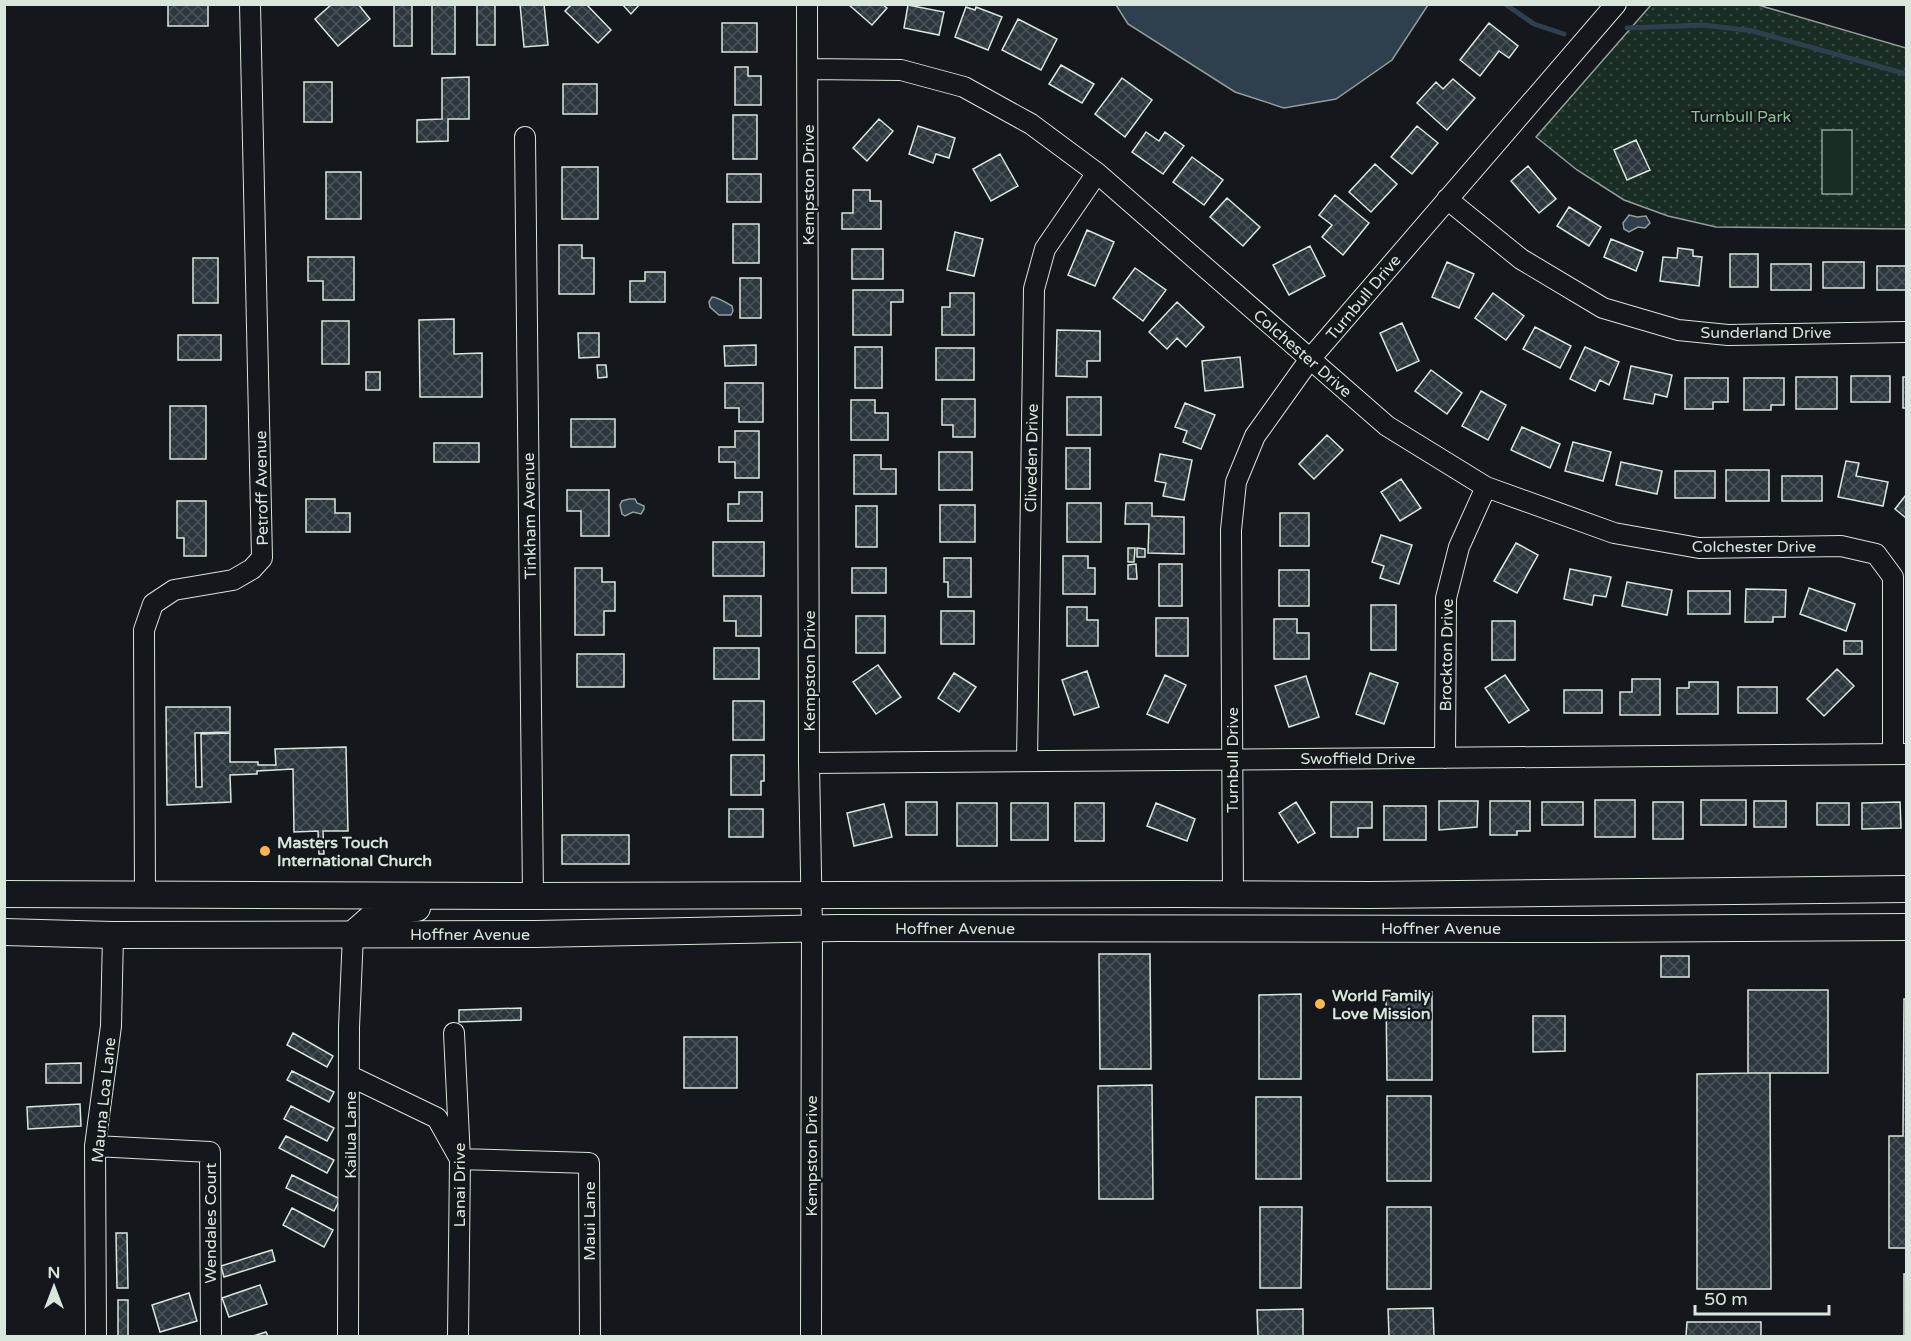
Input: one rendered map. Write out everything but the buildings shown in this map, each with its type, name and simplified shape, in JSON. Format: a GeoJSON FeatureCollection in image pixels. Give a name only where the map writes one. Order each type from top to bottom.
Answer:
{"type":"FeatureCollection","features":[{"type":"Feature","properties":{"kind":"main road","name":"Hoffner Avenue"},"geometry":{"type":"LineString","coordinates":[[4,894],[811,896],[1432,894],[1906,889]]}},
{"type":"Feature","properties":{"kind":"main road"},"geometry":{"type":"LineString","coordinates":[[1191,929],[1201,915],[1220,906],[1410,906],[1416,905],[1432,894]]}},
{"type":"Feature","properties":{"kind":"main road"},"geometry":{"type":"LineString","coordinates":[[4,920],[110,920],[145,896]]}},
{"type":"Feature","properties":{"kind":"main road"},"geometry":{"type":"LineString","coordinates":[[353,934],[369,920],[392,909],[464,908],[533,896]]}},
{"type":"Feature","properties":{"kind":"main road","name":"Hoffner Avenue"},"geometry":{"type":"LineString","coordinates":[[4,932],[113,935],[535,934],[812,929],[1906,927]]}},
{"type":"Feature","properties":{"kind":"street","name":"Petroff Avenue"},"geometry":{"type":"LineString","coordinates":[[145,896],[144,630],[153,604],[174,590],[233,579],[252,568],[262,558],[250,4]]}},
{"type":"Feature","properties":{"kind":"street","name":"Kempston Drive"},"geometry":{"type":"LineString","coordinates":[[807,4],[809,764],[812,929],[811,1336]]}},
{"type":"Feature","properties":{"kind":"street","name":"Turnbull Drive"},"geometry":{"type":"LineString","coordinates":[[1233,894],[1231,530],[1236,482],[1255,436],[1310,359],[1616,4]]}},
{"type":"Feature","properties":{"kind":"street","name":"Colchester Drive"},"geometry":{"type":"LineString","coordinates":[[808,69],[901,70],[964,87],[1031,124],[1096,173],[1387,426],[1486,487],[1614,533],[1699,548],[1841,546],[1876,554],[1893,577],[1900,754]]}},
{"type":"Feature","properties":{"kind":"street","name":"Tinkham Avenue"},"geometry":{"type":"LineString","coordinates":[[525,137],[533,896]]}},
{"type":"Feature","properties":{"kind":"street","name":"Cliveden Drive"},"geometry":{"type":"LineString","coordinates":[[1027,761],[1034,289],[1045,249],[1096,173]]}},
{"type":"Feature","properties":{"kind":"street","name":"Sunderland Drive"},"geometry":{"type":"LineString","coordinates":[[1447,199],[1521,259],[1603,308],[1678,330],[1728,334],[1906,332]]}},
{"type":"Feature","properties":{"kind":"street","name":"Brockton Drive"},"geometry":{"type":"LineString","coordinates":[[1445,758],[1446,598],[1459,547],[1486,487]]}},
{"type":"Feature","properties":{"kind":"street","name":"Swoffield Drive"},"geometry":{"type":"LineString","coordinates":[[809,764],[1900,754]]}},
{"type":"Feature","properties":{"kind":"street","name":"Kailua Lane"},"geometry":{"type":"LineString","coordinates":[[348,1336],[350,1027],[353,934]]}},
{"type":"Feature","properties":{"kind":"street","name":"Mauna Loa Lane"},"geometry":{"type":"LineString","coordinates":[[96,1336],[95,1146],[111,1026],[113,935]]}},
{"type":"Feature","properties":{"kind":"street","name":"Lanai Drive"},"geometry":{"type":"LineString","coordinates":[[454,1033],[460,1159],[458,1336]]}},
{"type":"Feature","properties":{"kind":"street"},"geometry":{"type":"LineString","coordinates":[[350,1076],[437,1118],[460,1159]]}},
{"type":"Feature","properties":{"kind":"street","name":"Wendales Court"},"geometry":{"type":"LineString","coordinates":[[95,1146],[210,1152],[211,1336]]}},
{"type":"Feature","properties":{"kind":"street","name":"Maui Lane"},"geometry":{"type":"LineString","coordinates":[[460,1159],[589,1163],[590,1336]]}},
{"type":"Feature","properties":{"kind":"green space","name":"Turnbull Park"},"geometry":{"type":"Polygon","coordinates":[[[1651,5],[1758,5],[1906,48],[1906,229],[1716,227],[1668,216],[1624,200],[1577,170],[1536,137],[1651,5]]]}},
{"type":"Feature","properties":{"kind":"green space"},"geometry":{"type":"Polygon","coordinates":[[[1822,130],[1852,130],[1852,194],[1822,194],[1822,130]]]}},
{"type":"Feature","properties":{"kind":"water"},"geometry":{"type":"Polygon","coordinates":[[[1116,5],[1428,5],[1392,60],[1336,99],[1284,108],[1235,92],[1128,24],[1116,5]]]}},
{"type":"Feature","properties":{"kind":"water"},"geometry":{"type":"Polygon","coordinates":[[[1629,215],[1646,216],[1650,223],[1645,228],[1638,227],[1629,232],[1624,229],[1623,223],[1629,215]]]}},
{"type":"Feature","properties":{"kind":"water"},"geometry":{"type":"Polygon","coordinates":[[[712,297],[732,306],[731,315],[719,315],[710,307],[709,302],[712,297]]]}},
{"type":"Feature","properties":{"kind":"water"},"geometry":{"type":"Polygon","coordinates":[[[635,499],[637,503],[644,506],[641,514],[633,512],[625,516],[622,514],[620,505],[622,501],[635,499]]]}},
{"type":"Feature","properties":{"kind":"waterway"},"geometry":{"type":"LineString","coordinates":[[1505,4],[1534,24],[1564,34]]}},
{"type":"Feature","properties":{"kind":"waterway"},"geometry":{"type":"LineString","coordinates":[[1627,28],[1704,25],[1753,31],[1906,74]]}},
{"type":"Feature","properties":{"kind":"place","name":"Masters Touch International Church"},"geometry":{"type":"Point","coordinates":[265,851]}},
{"type":"Feature","properties":{"kind":"place","name":"World Family Love Mission"},"geometry":{"type":"Point","coordinates":[1320,1004]}}]}
